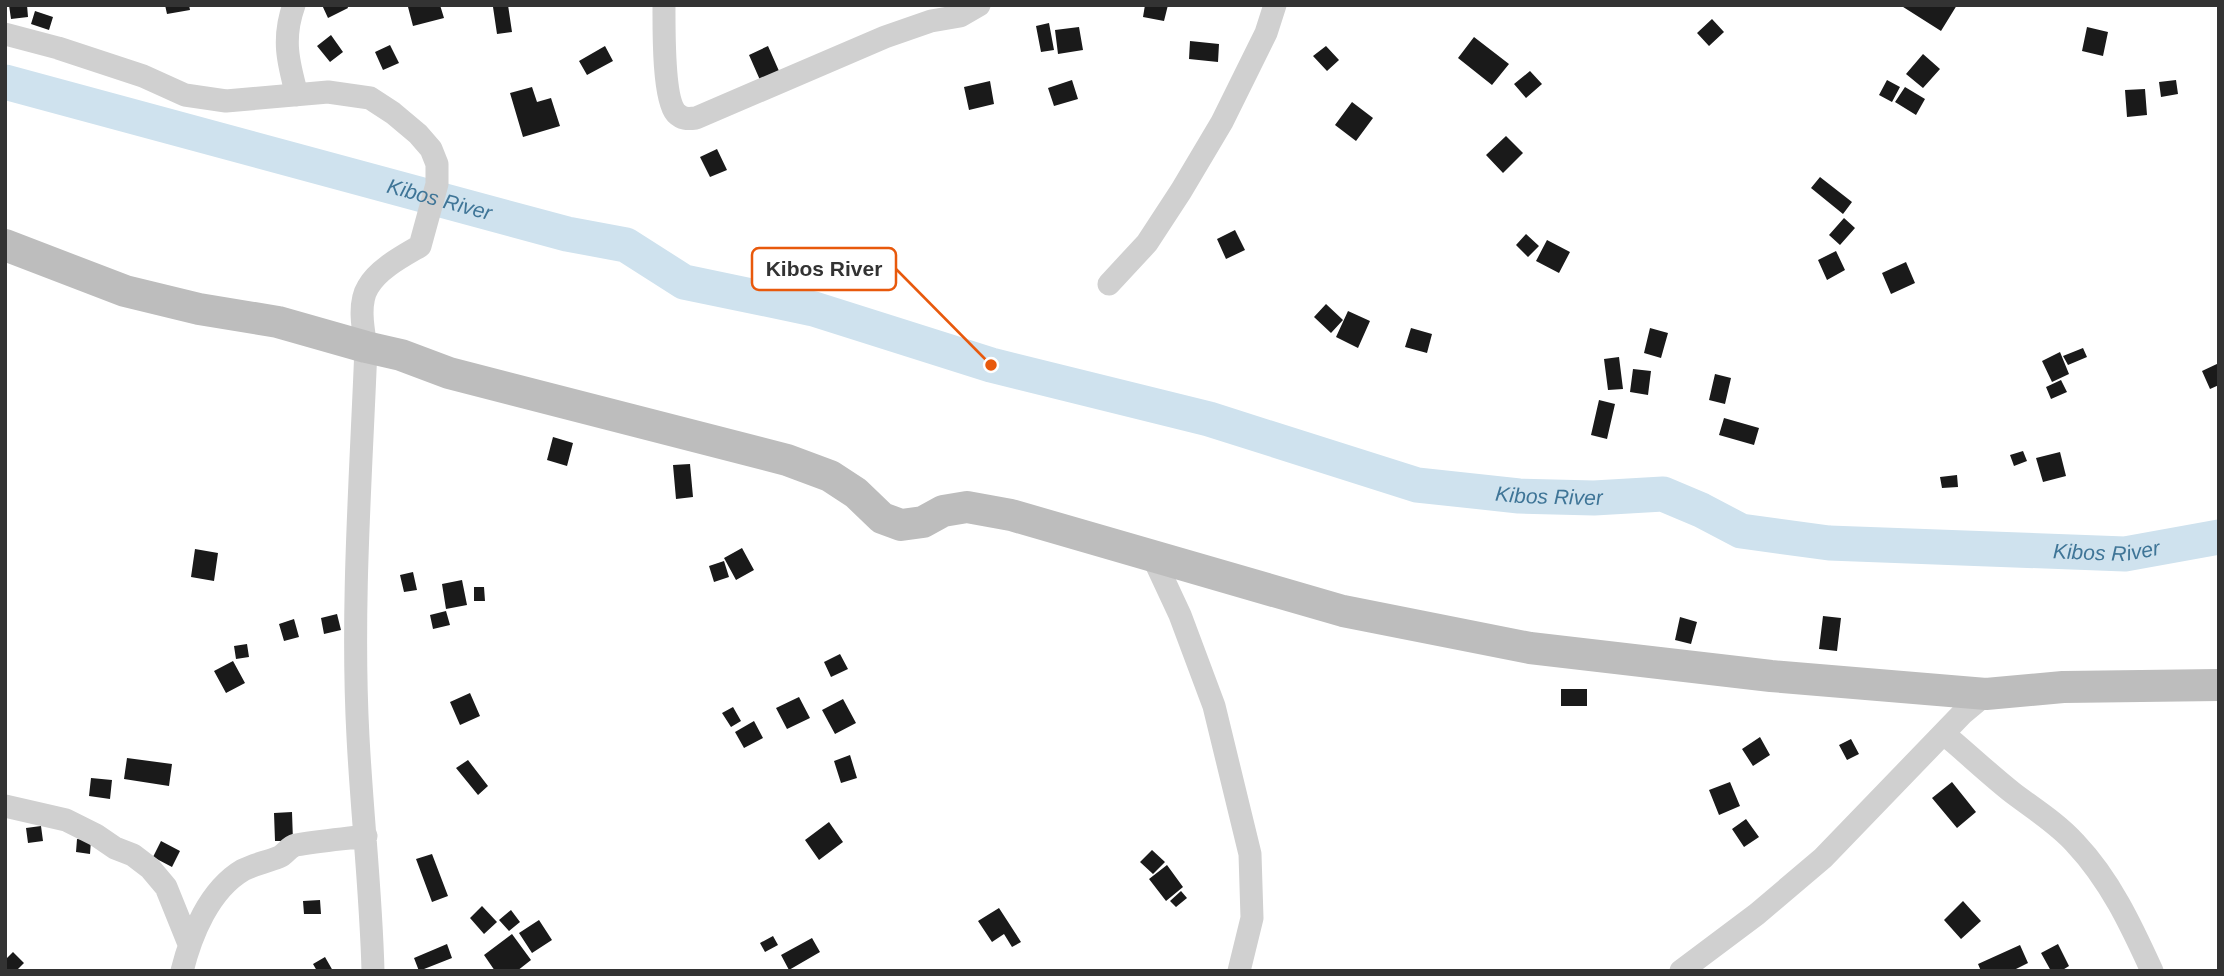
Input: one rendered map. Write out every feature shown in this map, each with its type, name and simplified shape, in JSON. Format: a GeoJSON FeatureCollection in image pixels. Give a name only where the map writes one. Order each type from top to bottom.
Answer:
{"type":"FeatureCollection","features":[{"type":"Feature","properties":{"kind":"main road"},"geometry":{"type":"LineString","coordinates":[[5,246],[125,291],[199,309],[278,322],[401,355],[449,373],[787,460],[830,475],[856,493],[882,518],[901,526],[923,522],[943,511],[967,507],[1011,514],[1343,611],[1530,648],[1771,676],[1986,694],[2063,687],[2219,685]]}},
{"type":"Feature","properties":{"kind":"street"},"geometry":{"type":"LineString","coordinates":[[294,5],[286,36],[289,64],[297,95]]}},
{"type":"Feature","properties":{"kind":"street"},"geometry":{"type":"LineString","coordinates":[[664,5],[667,87],[671,106],[684,119],[696,118],[885,37],[931,21],[960,16],[979,5]]}},
{"type":"Feature","properties":{"kind":"street"},"geometry":{"type":"LineString","coordinates":[[1109,284],[1147,243],[1181,191],[1228,110],[1266,33],[1275,5]]}},
{"type":"Feature","properties":{"kind":"street"},"geometry":{"type":"LineString","coordinates":[[5,34],[143,76],[184,95],[226,101],[328,92],[370,98],[393,113],[431,149],[437,164],[437,184],[420,246],[397,260],[368,287],[363,307],[366,347],[356,620],[358,736],[373,971]]}},
{"type":"Feature","properties":{"kind":"street"},"geometry":{"type":"LineString","coordinates":[[1152,555],[1180,615],[1214,706],[1250,853],[1252,918],[1239,971]]}},
{"type":"Feature","properties":{"kind":"street"},"geometry":{"type":"LineString","coordinates":[[1681,971],[1757,914],[1823,858],[1962,714],[1986,694]]}},
{"type":"Feature","properties":{"kind":"street"},"geometry":{"type":"LineString","coordinates":[[1944,734],[2011,792],[2075,842],[2102,876],[2127,915],[2152,971]]}},
{"type":"Feature","properties":{"kind":"street"},"geometry":{"type":"LineString","coordinates":[[5,806],[66,820],[115,848],[133,855],[150,868],[166,887],[189,944]]}},
{"type":"Feature","properties":{"kind":"street"},"geometry":{"type":"LineString","coordinates":[[182,971],[189,944],[205,911],[226,884],[241,872],[258,863],[281,857],[293,845],[366,836]]}},
{"type":"Feature","properties":{"kind":"building"},"geometry":{"type":"Polygon","coordinates":[[[9,5],[27,5],[28,17],[11,19],[9,5]]]}},
{"type":"Feature","properties":{"kind":"building"},"geometry":{"type":"Polygon","coordinates":[[[165,5],[189,5],[190,10],[167,14],[165,5]]]}},
{"type":"Feature","properties":{"kind":"building"},"geometry":{"type":"Polygon","coordinates":[[[322,5],[347,5],[348,8],[328,18],[322,5]]]}},
{"type":"Feature","properties":{"kind":"building"},"geometry":{"type":"Polygon","coordinates":[[[440,5],[444,18],[413,26],[408,7],[440,5]]]}},
{"type":"Feature","properties":{"kind":"building"},"geometry":{"type":"Polygon","coordinates":[[[508,5],[512,32],[497,34],[493,7],[508,5]]]}},
{"type":"Feature","properties":{"kind":"building"},"geometry":{"type":"Polygon","coordinates":[[[1145,5],[1168,5],[1164,21],[1143,17],[1145,5]]]}},
{"type":"Feature","properties":{"kind":"building"},"geometry":{"type":"Polygon","coordinates":[[[1900,5],[1957,5],[1941,31],[1900,5]]]}},
{"type":"Feature","properties":{"kind":"building"},"geometry":{"type":"Polygon","coordinates":[[[35,11],[53,17],[49,30],[31,24],[35,11]]]}},
{"type":"Feature","properties":{"kind":"building"},"geometry":{"type":"Polygon","coordinates":[[[1712,19],[1724,32],[1709,46],[1697,33],[1712,19]]]}},
{"type":"Feature","properties":{"kind":"building"},"geometry":{"type":"Polygon","coordinates":[[[1049,23],[1054,50],[1041,52],[1036,26],[1049,23]]]}},
{"type":"Feature","properties":{"kind":"building"},"geometry":{"type":"Polygon","coordinates":[[[1079,27],[1083,50],[1058,54],[1055,30],[1079,27]]]}},
{"type":"Feature","properties":{"kind":"building"},"geometry":{"type":"Polygon","coordinates":[[[2087,27],[2108,32],[2103,56],[2082,51],[2087,27]]]}},
{"type":"Feature","properties":{"kind":"building"},"geometry":{"type":"Polygon","coordinates":[[[331,35],[343,52],[330,62],[317,46],[331,35]]]}},
{"type":"Feature","properties":{"kind":"building"},"geometry":{"type":"Polygon","coordinates":[[[1474,37],[1509,64],[1492,85],[1458,58],[1474,37]]]}},
{"type":"Feature","properties":{"kind":"building"},"geometry":{"type":"Polygon","coordinates":[[[1190,41],[1219,44],[1218,62],[1189,59],[1190,41]]]}},
{"type":"Feature","properties":{"kind":"building"},"geometry":{"type":"Polygon","coordinates":[[[390,45],[399,63],[383,70],[375,52],[390,45]]]}},
{"type":"Feature","properties":{"kind":"building"},"geometry":{"type":"Polygon","coordinates":[[[605,46],[613,61],[587,75],[579,61],[605,46]]]}},
{"type":"Feature","properties":{"kind":"building"},"geometry":{"type":"Polygon","coordinates":[[[768,46],[779,71],[760,80],[749,55],[768,46]]]}},
{"type":"Feature","properties":{"kind":"building"},"geometry":{"type":"Polygon","coordinates":[[[1326,46],[1339,60],[1327,71],[1313,56],[1326,46]]]}},
{"type":"Feature","properties":{"kind":"building"},"geometry":{"type":"Polygon","coordinates":[[[1923,54],[1940,69],[1923,88],[1906,74],[1923,54]]]}},
{"type":"Feature","properties":{"kind":"building"},"geometry":{"type":"Polygon","coordinates":[[[1530,71],[1542,84],[1526,98],[1514,84],[1530,71]]]}},
{"type":"Feature","properties":{"kind":"building"},"geometry":{"type":"Polygon","coordinates":[[[1072,80],[1078,99],[1054,106],[1048,88],[1072,80]]]}},
{"type":"Feature","properties":{"kind":"building"},"geometry":{"type":"Polygon","coordinates":[[[1887,80],[1900,87],[1892,102],[1879,95],[1887,80]]]}},
{"type":"Feature","properties":{"kind":"building"},"geometry":{"type":"Polygon","coordinates":[[[2176,80],[2178,94],[2161,97],[2159,82],[2176,80]]]}},
{"type":"Feature","properties":{"kind":"building"},"geometry":{"type":"Polygon","coordinates":[[[990,81],[994,104],[969,110],[964,87],[990,81]]]}},
{"type":"Feature","properties":{"kind":"building"},"geometry":{"type":"Polygon","coordinates":[[[532,87],[537,102],[551,98],[560,126],[523,137],[510,93],[532,87]]]}},
{"type":"Feature","properties":{"kind":"building"},"geometry":{"type":"Polygon","coordinates":[[[1905,87],[1925,99],[1916,115],[1895,102],[1905,87]]]}},
{"type":"Feature","properties":{"kind":"building"},"geometry":{"type":"Polygon","coordinates":[[[2145,89],[2147,115],[2127,117],[2125,90],[2145,89]]]}},
{"type":"Feature","properties":{"kind":"building"},"geometry":{"type":"Polygon","coordinates":[[[1352,102],[1373,118],[1356,141],[1335,125],[1352,102]]]}},
{"type":"Feature","properties":{"kind":"building"},"geometry":{"type":"Polygon","coordinates":[[[1506,136],[1523,153],[1503,173],[1486,155],[1506,136]]]}},
{"type":"Feature","properties":{"kind":"building"},"geometry":{"type":"Polygon","coordinates":[[[717,149],[727,170],[710,177],[700,157],[717,149]]]}},
{"type":"Feature","properties":{"kind":"building"},"geometry":{"type":"Polygon","coordinates":[[[1820,177],[1852,202],[1843,214],[1811,188],[1820,177]]]}},
{"type":"Feature","properties":{"kind":"building"},"geometry":{"type":"Polygon","coordinates":[[[1844,218],[1855,228],[1840,245],[1829,235],[1844,218]]]}},
{"type":"Feature","properties":{"kind":"building"},"geometry":{"type":"Polygon","coordinates":[[[1235,230],[1245,250],[1226,259],[1217,239],[1235,230]]]}},
{"type":"Feature","properties":{"kind":"building"},"geometry":{"type":"Polygon","coordinates":[[[1526,234],[1539,246],[1528,257],[1516,245],[1526,234]]]}},
{"type":"Feature","properties":{"kind":"building"},"geometry":{"type":"Polygon","coordinates":[[[1547,240],[1570,252],[1559,273],[1536,261],[1547,240]]]}},
{"type":"Feature","properties":{"kind":"building"},"geometry":{"type":"Polygon","coordinates":[[[1836,251],[1845,270],[1827,280],[1818,260],[1836,251]]]}},
{"type":"Feature","properties":{"kind":"building"},"geometry":{"type":"Polygon","coordinates":[[[1906,262],[1915,283],[1891,294],[1882,273],[1906,262]]]}},
{"type":"Feature","properties":{"kind":"building"},"geometry":{"type":"Polygon","coordinates":[[[1326,304],[1343,320],[1331,333],[1314,317],[1326,304]]]}},
{"type":"Feature","properties":{"kind":"building"},"geometry":{"type":"Polygon","coordinates":[[[1348,311],[1370,321],[1358,348],[1336,337],[1348,311]]]}},
{"type":"Feature","properties":{"kind":"building"},"geometry":{"type":"Polygon","coordinates":[[[1411,328],[1432,334],[1427,353],[1405,347],[1411,328]]]}},
{"type":"Feature","properties":{"kind":"building"},"geometry":{"type":"Polygon","coordinates":[[[1650,328],[1668,333],[1661,358],[1644,353],[1650,328]]]}},
{"type":"Feature","properties":{"kind":"building"},"geometry":{"type":"Polygon","coordinates":[[[2083,348],[2087,357],[2068,365],[2063,356],[2083,348]]]}},
{"type":"Feature","properties":{"kind":"building"},"geometry":{"type":"Polygon","coordinates":[[[2060,352],[2069,374],[2052,382],[2042,361],[2060,352]]]}},
{"type":"Feature","properties":{"kind":"building"},"geometry":{"type":"Polygon","coordinates":[[[1619,357],[1623,389],[1608,390],[1604,359],[1619,357]]]}},
{"type":"Feature","properties":{"kind":"building"},"geometry":{"type":"Polygon","coordinates":[[[2219,363],[2219,385],[2210,389],[2202,371],[2219,363]]]}},
{"type":"Feature","properties":{"kind":"building"},"geometry":{"type":"Polygon","coordinates":[[[1633,369],[1651,371],[1648,395],[1630,392],[1633,369]]]}},
{"type":"Feature","properties":{"kind":"building"},"geometry":{"type":"Polygon","coordinates":[[[1715,374],[1731,378],[1725,404],[1709,400],[1715,374]]]}},
{"type":"Feature","properties":{"kind":"building"},"geometry":{"type":"Polygon","coordinates":[[[2061,380],[2067,392],[2051,399],[2046,387],[2061,380]]]}},
{"type":"Feature","properties":{"kind":"building"},"geometry":{"type":"Polygon","coordinates":[[[1599,400],[1615,404],[1607,439],[1591,435],[1599,400]]]}},
{"type":"Feature","properties":{"kind":"building"},"geometry":{"type":"Polygon","coordinates":[[[1724,418],[1759,428],[1754,445],[1719,435],[1724,418]]]}},
{"type":"Feature","properties":{"kind":"building"},"geometry":{"type":"Polygon","coordinates":[[[553,437],[573,443],[567,466],[547,460],[553,437]]]}},
{"type":"Feature","properties":{"kind":"building"},"geometry":{"type":"Polygon","coordinates":[[[2023,451],[2027,461],[2014,466],[2010,455],[2023,451]]]}},
{"type":"Feature","properties":{"kind":"building"},"geometry":{"type":"Polygon","coordinates":[[[2060,452],[2066,476],[2043,482],[2036,458],[2060,452]]]}},
{"type":"Feature","properties":{"kind":"building"},"geometry":{"type":"Polygon","coordinates":[[[690,464],[693,497],[676,499],[673,465],[690,464]]]}},
{"type":"Feature","properties":{"kind":"building"},"geometry":{"type":"Polygon","coordinates":[[[1957,475],[1958,487],[1942,488],[1940,477],[1957,475]]]}},
{"type":"Feature","properties":{"kind":"building"},"geometry":{"type":"Polygon","coordinates":[[[742,548],[754,570],[736,580],[724,558],[742,548]]]}},
{"type":"Feature","properties":{"kind":"building"},"geometry":{"type":"Polygon","coordinates":[[[195,549],[218,553],[214,581],[191,577],[195,549]]]}},
{"type":"Feature","properties":{"kind":"building"},"geometry":{"type":"Polygon","coordinates":[[[724,561],[729,577],[714,582],[709,566],[724,561]]]}},
{"type":"Feature","properties":{"kind":"building"},"geometry":{"type":"Polygon","coordinates":[[[413,572],[417,590],[404,592],[400,575],[413,572]]]}},
{"type":"Feature","properties":{"kind":"building"},"geometry":{"type":"Polygon","coordinates":[[[462,580],[467,605],[446,609],[442,584],[462,580]]]}},
{"type":"Feature","properties":{"kind":"building"},"geometry":{"type":"Polygon","coordinates":[[[474,587],[484,587],[485,601],[474,601],[474,587]]]}},
{"type":"Feature","properties":{"kind":"building"},"geometry":{"type":"Polygon","coordinates":[[[446,611],[450,625],[433,629],[430,615],[446,611]]]}},
{"type":"Feature","properties":{"kind":"building"},"geometry":{"type":"Polygon","coordinates":[[[337,614],[341,630],[324,634],[321,618],[337,614]]]}},
{"type":"Feature","properties":{"kind":"building"},"geometry":{"type":"Polygon","coordinates":[[[1823,616],[1841,618],[1837,651],[1819,649],[1823,616]]]}},
{"type":"Feature","properties":{"kind":"building"},"geometry":{"type":"Polygon","coordinates":[[[1680,617],[1697,622],[1691,644],[1675,640],[1680,617]]]}},
{"type":"Feature","properties":{"kind":"building"},"geometry":{"type":"Polygon","coordinates":[[[294,619],[299,637],[284,641],[279,624],[294,619]]]}},
{"type":"Feature","properties":{"kind":"building"},"geometry":{"type":"Polygon","coordinates":[[[247,644],[249,657],[236,659],[234,646],[247,644]]]}},
{"type":"Feature","properties":{"kind":"building"},"geometry":{"type":"Polygon","coordinates":[[[840,654],[848,669],[831,677],[824,662],[840,654]]]}},
{"type":"Feature","properties":{"kind":"building"},"geometry":{"type":"Polygon","coordinates":[[[233,661],[245,683],[226,693],[214,671],[233,661]]]}},
{"type":"Feature","properties":{"kind":"building"},"geometry":{"type":"Polygon","coordinates":[[[1561,689],[1587,689],[1587,706],[1561,706],[1561,689]]]}},
{"type":"Feature","properties":{"kind":"building"},"geometry":{"type":"Polygon","coordinates":[[[470,693],[480,716],[460,725],[450,702],[470,693]]]}},
{"type":"Feature","properties":{"kind":"building"},"geometry":{"type":"Polygon","coordinates":[[[799,697],[810,718],[787,729],[776,708],[799,697]]]}},
{"type":"Feature","properties":{"kind":"building"},"geometry":{"type":"Polygon","coordinates":[[[843,699],[856,723],[835,734],[822,710],[843,699]]]}},
{"type":"Feature","properties":{"kind":"building"},"geometry":{"type":"Polygon","coordinates":[[[733,707],[741,721],[731,727],[722,713],[733,707]]]}},
{"type":"Feature","properties":{"kind":"building"},"geometry":{"type":"Polygon","coordinates":[[[754,721],[763,738],[744,748],[735,732],[754,721]]]}},
{"type":"Feature","properties":{"kind":"building"},"geometry":{"type":"Polygon","coordinates":[[[1760,737],[1770,755],[1753,766],[1742,749],[1760,737]]]}},
{"type":"Feature","properties":{"kind":"building"},"geometry":{"type":"Polygon","coordinates":[[[1851,739],[1859,754],[1847,760],[1839,745],[1851,739]]]}},
{"type":"Feature","properties":{"kind":"building"},"geometry":{"type":"Polygon","coordinates":[[[850,755],[857,778],[841,783],[834,761],[850,755]]]}},
{"type":"Feature","properties":{"kind":"building"},"geometry":{"type":"Polygon","coordinates":[[[127,758],[172,764],[169,786],[124,779],[127,758]]]}},
{"type":"Feature","properties":{"kind":"building"},"geometry":{"type":"Polygon","coordinates":[[[468,760],[488,786],[478,795],[456,768],[468,760]]]}},
{"type":"Feature","properties":{"kind":"building"},"geometry":{"type":"Polygon","coordinates":[[[91,778],[112,780],[110,799],[89,796],[91,778]]]}},
{"type":"Feature","properties":{"kind":"building"},"geometry":{"type":"Polygon","coordinates":[[[1730,782],[1740,806],[1719,815],[1709,790],[1730,782]]]}},
{"type":"Feature","properties":{"kind":"building"},"geometry":{"type":"Polygon","coordinates":[[[1952,782],[1976,812],[1957,828],[1932,798],[1952,782]]]}},
{"type":"Feature","properties":{"kind":"building"},"geometry":{"type":"Polygon","coordinates":[[[292,812],[293,841],[275,841],[274,813],[292,812]]]}},
{"type":"Feature","properties":{"kind":"building"},"geometry":{"type":"Polygon","coordinates":[[[1746,819],[1759,837],[1744,847],[1732,829],[1746,819]]]}},
{"type":"Feature","properties":{"kind":"building"},"geometry":{"type":"Polygon","coordinates":[[[829,822],[843,842],[819,860],[805,840],[829,822]]]}},
{"type":"Feature","properties":{"kind":"building"},"geometry":{"type":"Polygon","coordinates":[[[41,826],[43,841],[28,843],[26,828],[41,826]]]}},
{"type":"Feature","properties":{"kind":"building"},"geometry":{"type":"Polygon","coordinates":[[[77,839],[91,840],[90,854],[76,852],[77,839]]]}},
{"type":"Feature","properties":{"kind":"building"},"geometry":{"type":"Polygon","coordinates":[[[161,841],[180,851],[172,867],[153,857],[161,841]]]}},
{"type":"Feature","properties":{"kind":"building"},"geometry":{"type":"Polygon","coordinates":[[[1152,850],[1165,862],[1153,874],[1140,862],[1152,850]]]}},
{"type":"Feature","properties":{"kind":"building"},"geometry":{"type":"Polygon","coordinates":[[[432,854],[448,896],[432,902],[416,859],[432,854]]]}},
{"type":"Feature","properties":{"kind":"building"},"geometry":{"type":"Polygon","coordinates":[[[1167,865],[1183,887],[1166,901],[1149,879],[1167,865]]]}},
{"type":"Feature","properties":{"kind":"building"},"geometry":{"type":"Polygon","coordinates":[[[1181,891],[1187,898],[1176,907],[1170,901],[1181,891]]]}},
{"type":"Feature","properties":{"kind":"building"},"geometry":{"type":"Polygon","coordinates":[[[320,900],[321,914],[304,914],[303,901],[320,900]]]}},
{"type":"Feature","properties":{"kind":"building"},"geometry":{"type":"Polygon","coordinates":[[[1963,901],[1981,921],[1961,939],[1944,920],[1963,901]]]}},
{"type":"Feature","properties":{"kind":"building"},"geometry":{"type":"Polygon","coordinates":[[[482,906],[497,922],[484,934],[470,918],[482,906]]]}},
{"type":"Feature","properties":{"kind":"building"},"geometry":{"type":"Polygon","coordinates":[[[999,908],[1021,942],[1012,947],[1004,934],[992,942],[978,921],[999,908]]]}},
{"type":"Feature","properties":{"kind":"building"},"geometry":{"type":"Polygon","coordinates":[[[511,910],[520,922],[509,931],[499,920],[511,910]]]}},
{"type":"Feature","properties":{"kind":"building"},"geometry":{"type":"Polygon","coordinates":[[[539,920],[552,940],[532,953],[519,933],[539,920]]]}},
{"type":"Feature","properties":{"kind":"building"},"geometry":{"type":"Polygon","coordinates":[[[512,934],[531,960],[517,971],[495,971],[484,955],[512,934]]]}},
{"type":"Feature","properties":{"kind":"building"},"geometry":{"type":"Polygon","coordinates":[[[773,936],[778,945],[765,952],[760,943],[773,936]]]}},
{"type":"Feature","properties":{"kind":"building"},"geometry":{"type":"Polygon","coordinates":[[[812,938],[820,952],[789,970],[781,955],[812,938]]]}},
{"type":"Feature","properties":{"kind":"building"},"geometry":{"type":"Polygon","coordinates":[[[447,944],[452,958],[419,971],[414,958],[447,944]]]}},
{"type":"Feature","properties":{"kind":"building"},"geometry":{"type":"Polygon","coordinates":[[[2058,944],[2069,966],[2061,971],[2051,971],[2041,953],[2058,944]]]}},
{"type":"Feature","properties":{"kind":"building"},"geometry":{"type":"Polygon","coordinates":[[[2020,945],[2028,963],[2012,971],[1981,971],[1978,964],[2020,945]]]}},
{"type":"Feature","properties":{"kind":"building"},"geometry":{"type":"Polygon","coordinates":[[[13,952],[24,963],[16,971],[9,971],[5,967],[5,960],[13,952]]]}},
{"type":"Feature","properties":{"kind":"building"},"geometry":{"type":"Polygon","coordinates":[[[325,957],[333,971],[317,971],[313,964],[325,957]]]}},
{"type":"Feature","properties":{"kind":"waterway","name":"Kibos River"},"geometry":{"type":"LineString","coordinates":[[5,82],[567,234],[626,245],[684,282],[814,309],[991,365],[1209,419],[1417,485],[1519,496],[1594,498],[1663,494],[1741,531],[1829,543],[2125,554],[2219,537]]}},
{"type":"Feature","properties":{"kind":"place","name":"Kibos River"},"geometry":{"type":"Point","coordinates":[991,365]}}]}
